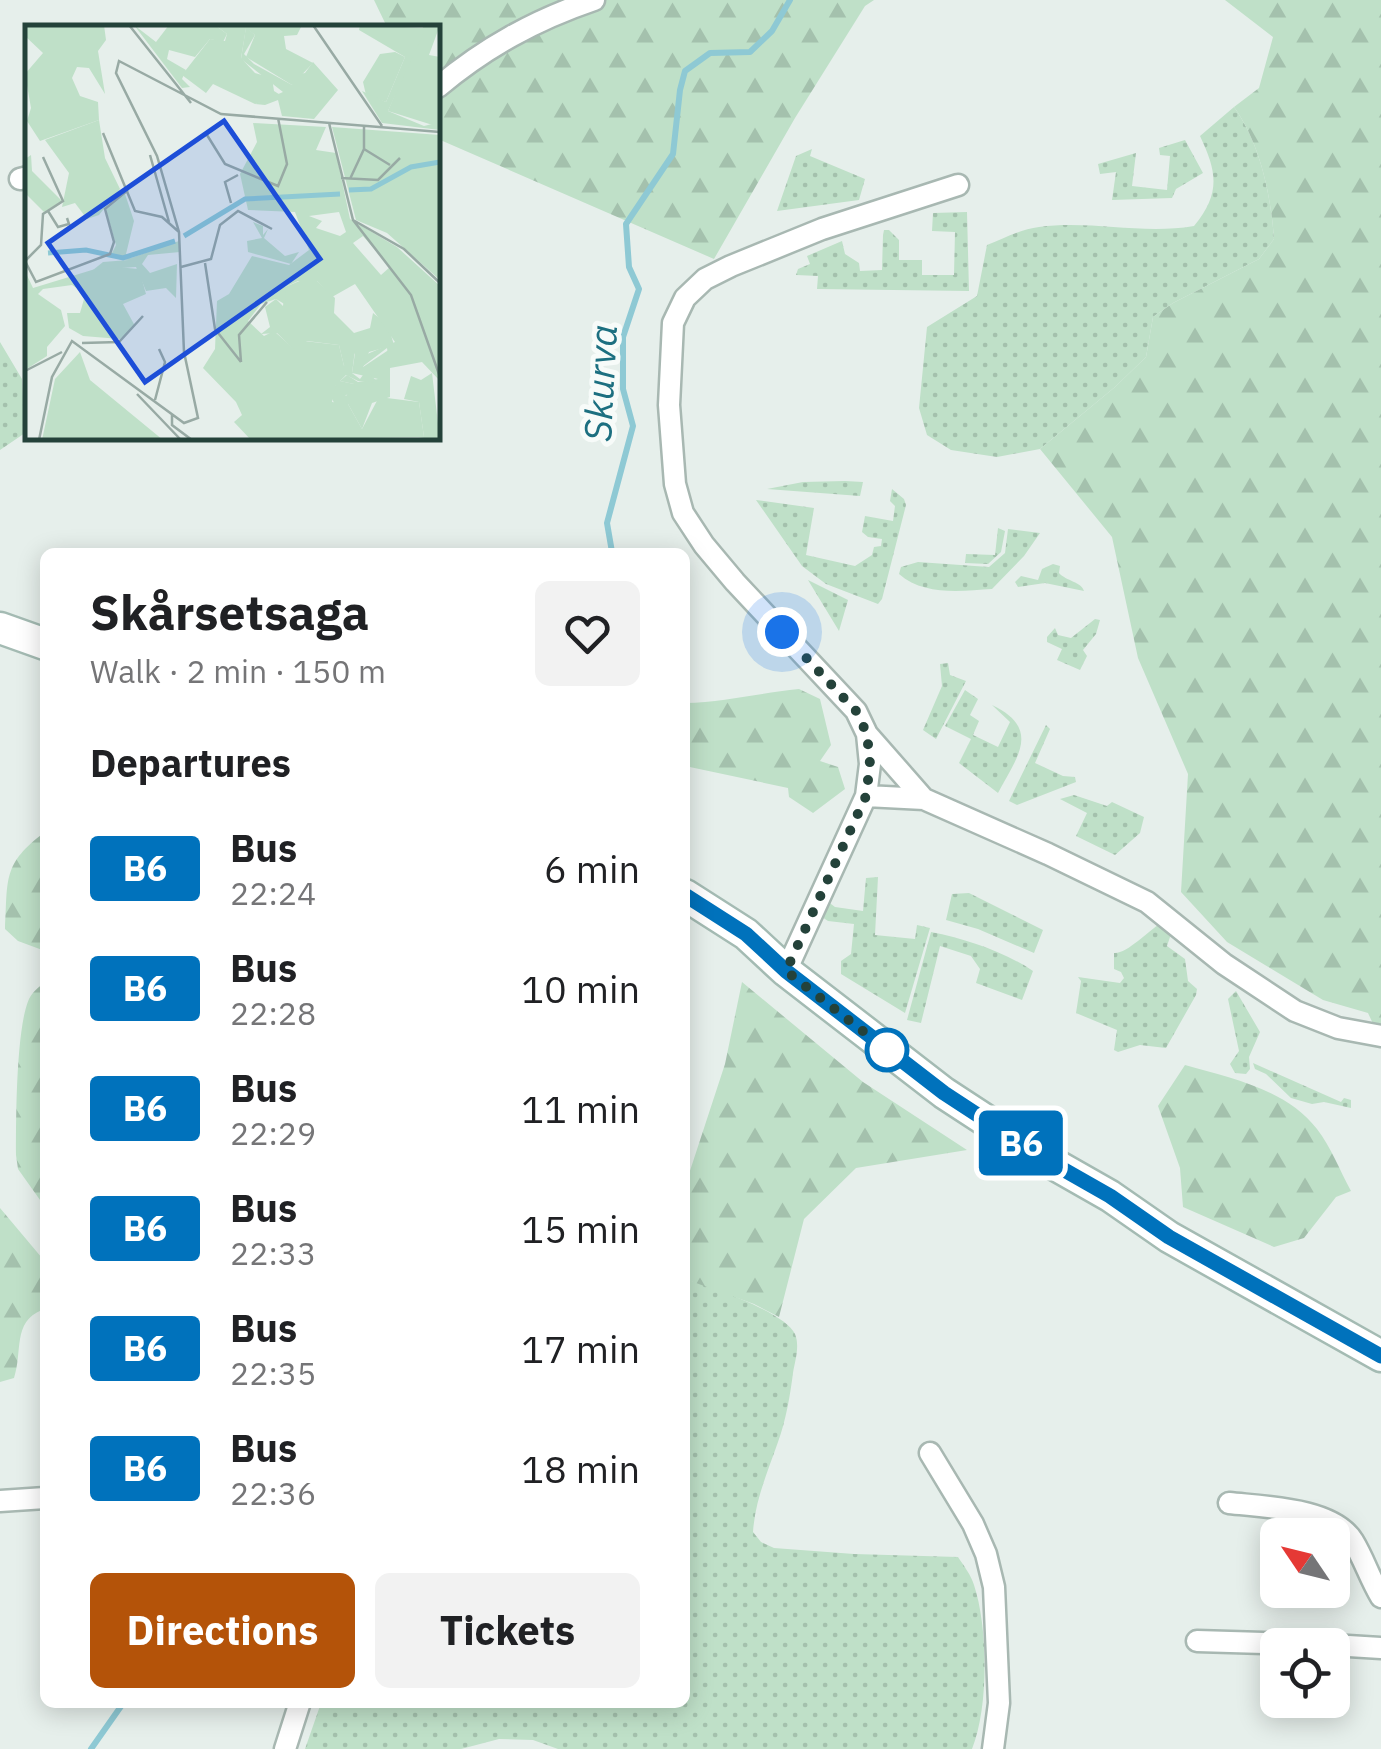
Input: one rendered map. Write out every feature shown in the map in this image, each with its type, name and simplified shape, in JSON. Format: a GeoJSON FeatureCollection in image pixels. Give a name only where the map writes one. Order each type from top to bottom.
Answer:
{"type":"FeatureCollection","features":[{"type":"Feature","properties":{"kind":"main road"},"geometry":{"type":"LineString","coordinates":[[0,628],[40,642]]}},
{"type":"Feature","properties":{"kind":"main road"},"geometry":{"type":"LineString","coordinates":[[690,898],[746,934],[786,971],[914,1072],[1045,1159],[1110,1196],[1169,1237],[1381,1356]]}},
{"type":"Feature","properties":{"kind":"street"},"geometry":{"type":"LineString","coordinates":[[440,85],[512,34],[547,16],[594,0]]}},
{"type":"Feature","properties":{"kind":"street"},"geometry":{"type":"LineString","coordinates":[[924,800],[867,734],[856,711],[734,582],[683,513],[676,484],[669,405],[672,323],[685,298],[705,280],[731,266],[822,229],[958,185]]}},
{"type":"Feature","properties":{"kind":"street"},"geometry":{"type":"LineString","coordinates":[[786,971],[866,796],[870,764],[867,734]]}},
{"type":"Feature","properties":{"kind":"street"},"geometry":{"type":"LineString","coordinates":[[866,796],[924,800],[1148,902],[1224,964],[1295,1011],[1338,1028],[1381,1036]]}},
{"type":"Feature","properties":{"kind":"street"},"geometry":{"type":"LineString","coordinates":[[930,1453],[974,1524],[994,1587],[999,1703],[993,1749]]}},
{"type":"Feature","properties":{"kind":"street"},"geometry":{"type":"LineString","coordinates":[[0,1501],[40,1498]]}},
{"type":"Feature","properties":{"kind":"street"},"geometry":{"type":"LineString","coordinates":[[1229,1503],[1303,1513],[1336,1524],[1353,1541],[1381,1597]]}},
{"type":"Feature","properties":{"kind":"street"},"geometry":{"type":"LineString","coordinates":[[1196,1641],[1260,1643]]}},
{"type":"Feature","properties":{"kind":"street"},"geometry":{"type":"LineString","coordinates":[[1350,1646],[1381,1648]]}},
{"type":"Feature","properties":{"kind":"street"},"geometry":{"type":"LineString","coordinates":[[285,1749],[298,1708]]}},
{"type":"Feature","properties":{"kind":"green space"},"geometry":{"type":"Polygon","coordinates":[[[374,0],[874,0],[865,6],[795,118],[714,259],[440,140],[440,25],[386,25],[374,0]]]}},
{"type":"Feature","properties":{"kind":"green space"},"geometry":{"type":"Polygon","coordinates":[[[1225,0],[1381,0],[1381,1041],[1368,1013],[1323,1000],[1227,942],[1181,892],[1188,774],[1138,658],[1112,537],[1040,449],[1146,357],[1153,317],[1259,259],[1274,239],[1263,170],[1234,107],[1259,88],[1273,37],[1225,0]]]}},
{"type":"Feature","properties":{"kind":"green space"},"geometry":{"type":"Polygon","coordinates":[[[1234,107],[1257,153],[1270,205],[1274,239],[1259,259],[1153,317],[1146,357],[1040,449],[997,457],[951,450],[927,435],[919,408],[927,327],[977,296],[987,245],[1019,232],[1058,225],[1155,229],[1194,226],[1209,203],[1214,182],[1200,136],[1234,107]]]}},
{"type":"Feature","properties":{"kind":"green space"},"geometry":{"type":"Polygon","coordinates":[[[1185,140],[1203,173],[1176,189],[1172,198],[1112,200],[1116,172],[1100,174],[1098,164],[1136,153],[1132,186],[1167,190],[1170,156],[1160,155],[1159,148],[1185,140]]]}},
{"type":"Feature","properties":{"kind":"green space"},"geometry":{"type":"Polygon","coordinates":[[[812,149],[810,156],[865,179],[859,200],[777,211],[796,156],[812,149]]]}},
{"type":"Feature","properties":{"kind":"green space"},"geometry":{"type":"Polygon","coordinates":[[[967,212],[969,291],[817,289],[818,276],[796,275],[798,269],[810,264],[807,256],[842,241],[845,254],[859,263],[860,271],[882,270],[883,235],[884,230],[889,230],[899,240],[899,260],[922,260],[922,275],[954,275],[955,232],[932,231],[933,213],[967,212]]]}},
{"type":"Feature","properties":{"kind":"green space"},"geometry":{"type":"Polygon","coordinates":[[[0,342],[22,379],[25,433],[0,450],[0,342]]]}},
{"type":"Feature","properties":{"kind":"green space"},"geometry":{"type":"Polygon","coordinates":[[[803,482],[863,482],[860,496],[767,489],[803,482]]]}},
{"type":"Feature","properties":{"kind":"green space"},"geometry":{"type":"Polygon","coordinates":[[[892,489],[906,505],[878,604],[826,584],[802,566],[756,500],[814,508],[806,555],[855,566],[872,555],[874,547],[881,546],[882,539],[862,532],[865,516],[893,521],[892,489]]]}},
{"type":"Feature","properties":{"kind":"green space"},"geometry":{"type":"Polygon","coordinates":[[[998,528],[1005,531],[1001,552],[988,564],[965,563],[966,554],[995,555],[998,528]]]}},
{"type":"Feature","properties":{"kind":"green space"},"geometry":{"type":"Polygon","coordinates":[[[1008,529],[1040,533],[992,589],[931,589],[899,574],[901,567],[918,562],[989,567],[1005,553],[1008,529]]]}},
{"type":"Feature","properties":{"kind":"green space"},"geometry":{"type":"Polygon","coordinates":[[[1053,564],[1060,566],[1059,573],[1084,591],[1045,583],[1018,587],[1015,582],[1021,576],[1038,580],[1042,569],[1053,564]]]}},
{"type":"Feature","properties":{"kind":"green space"},"geometry":{"type":"Polygon","coordinates":[[[808,580],[848,600],[839,631],[808,580]]]}},
{"type":"Feature","properties":{"kind":"green space"},"geometry":{"type":"Polygon","coordinates":[[[1095,619],[1100,620],[1096,634],[1083,650],[1087,656],[1080,670],[1057,660],[1062,649],[1047,642],[1055,628],[1058,635],[1071,638],[1095,619]]]}},
{"type":"Feature","properties":{"kind":"green space"},"geometry":{"type":"Polygon","coordinates":[[[948,663],[950,675],[966,681],[936,739],[923,730],[942,686],[940,664],[948,663]]]}},
{"type":"Feature","properties":{"kind":"green space"},"geometry":{"type":"Polygon","coordinates":[[[799,689],[820,699],[831,745],[820,761],[838,767],[845,789],[813,813],[789,797],[788,788],[690,767],[690,703],[799,689]]]}},
{"type":"Feature","properties":{"kind":"green space"},"geometry":{"type":"Polygon","coordinates":[[[965,690],[978,699],[970,715],[979,721],[973,735],[998,747],[1010,722],[992,705],[1017,724],[1021,734],[1018,756],[998,793],[959,763],[971,739],[945,726],[965,690]]]}},
{"type":"Feature","properties":{"kind":"green space"},"geometry":{"type":"Polygon","coordinates":[[[1046,725],[1050,729],[1035,763],[1063,776],[1075,777],[1076,782],[1017,805],[1009,801],[1046,725]]]}},
{"type":"Feature","properties":{"kind":"green space"},"geometry":{"type":"Polygon","coordinates":[[[1074,795],[1107,806],[1112,802],[1144,817],[1140,833],[1115,855],[1076,836],[1087,813],[1060,799],[1074,795]]]}},
{"type":"Feature","properties":{"kind":"green space"},"geometry":{"type":"Polygon","coordinates":[[[40,836],[40,949],[18,941],[5,929],[10,874],[40,836]]]}},
{"type":"Feature","properties":{"kind":"green space"},"geometry":{"type":"Polygon","coordinates":[[[878,877],[875,935],[915,939],[917,925],[930,928],[905,1013],[841,974],[841,961],[851,954],[854,924],[822,917],[827,901],[835,907],[863,911],[866,878],[878,877]]]}},
{"type":"Feature","properties":{"kind":"green space"},"geometry":{"type":"Polygon","coordinates":[[[969,893],[1043,930],[1034,953],[946,920],[952,894],[969,893]]]}},
{"type":"Feature","properties":{"kind":"green space"},"geometry":{"type":"Polygon","coordinates":[[[1161,923],[1172,931],[1167,946],[1185,959],[1188,981],[1197,989],[1196,995],[1166,1048],[1140,1045],[1118,1052],[1114,1050],[1117,1030],[1076,1013],[1081,981],[1078,977],[1120,983],[1124,978],[1114,969],[1114,953],[1131,946],[1161,923]]]}},
{"type":"Feature","properties":{"kind":"green space"},"geometry":{"type":"Polygon","coordinates":[[[931,932],[984,947],[1033,971],[1022,1000],[976,983],[980,969],[971,956],[940,946],[921,1023],[907,1020],[931,932]]]}},
{"type":"Feature","properties":{"kind":"green space"},"geometry":{"type":"Polygon","coordinates":[[[742,982],[863,1082],[967,1150],[856,1168],[804,1219],[779,1317],[690,1281],[690,1171],[725,1064],[742,982]]]}},
{"type":"Feature","properties":{"kind":"green space"},"geometry":{"type":"Polygon","coordinates":[[[40,986],[40,1200],[18,1169],[16,1155],[21,1031],[34,991],[40,986]]]}},
{"type":"Feature","properties":{"kind":"green space"},"geometry":{"type":"Polygon","coordinates":[[[1236,991],[1260,1032],[1246,1074],[1235,1073],[1230,1064],[1239,1051],[1228,999],[1236,991]]]}},
{"type":"Feature","properties":{"kind":"green space"},"geometry":{"type":"Polygon","coordinates":[[[1253,1063],[1341,1102],[1344,1098],[1351,1100],[1351,1108],[1291,1098],[1266,1074],[1255,1069],[1253,1063]]]}},
{"type":"Feature","properties":{"kind":"green space"},"geometry":{"type":"Polygon","coordinates":[[[1185,1065],[1239,1080],[1274,1095],[1304,1115],[1322,1136],[1351,1191],[1336,1197],[1304,1238],[1274,1247],[1183,1207],[1180,1168],[1158,1106],[1185,1065]]]}},
{"type":"Feature","properties":{"kind":"green space"},"geometry":{"type":"Polygon","coordinates":[[[0,1208],[40,1256],[40,1311],[22,1330],[14,1378],[0,1382],[0,1208]]]}},
{"type":"Feature","properties":{"kind":"green space"},"geometry":{"type":"Polygon","coordinates":[[[690,1281],[762,1309],[795,1334],[797,1354],[785,1417],[754,1520],[753,1532],[761,1542],[774,1548],[958,1557],[973,1581],[979,1602],[984,1690],[972,1749],[558,1749],[533,1740],[499,1739],[461,1749],[305,1749],[319,1708],[690,1708],[690,1281]]]}},
{"type":"Feature","properties":{"kind":"waterway","name":"Skurva"},"geometry":{"type":"LineString","coordinates":[[611,548],[607,523],[633,426],[623,389],[623,337],[639,289],[629,267],[626,224],[673,154],[685,71],[710,53],[750,52],[772,31],[790,0]]}},
{"type":"Feature","properties":{"kind":"waterway","name":"Skurva"},"geometry":{"type":"LineString","coordinates":[[91,1749],[120,1708]]}},
{"type":"Feature","properties":{"kind":"bus line","name":"B6"},"geometry":{"type":"LineString","coordinates":[[690,898],[746,934],[786,971],[944,1093],[1169,1237],[1381,1356]]}},
{"type":"Feature","properties":{"kind":"route"},"geometry":{"type":"LineString","coordinates":[[782,632],[856,711],[867,734],[870,764],[866,796],[786,971],[887,1050]]}}]}
